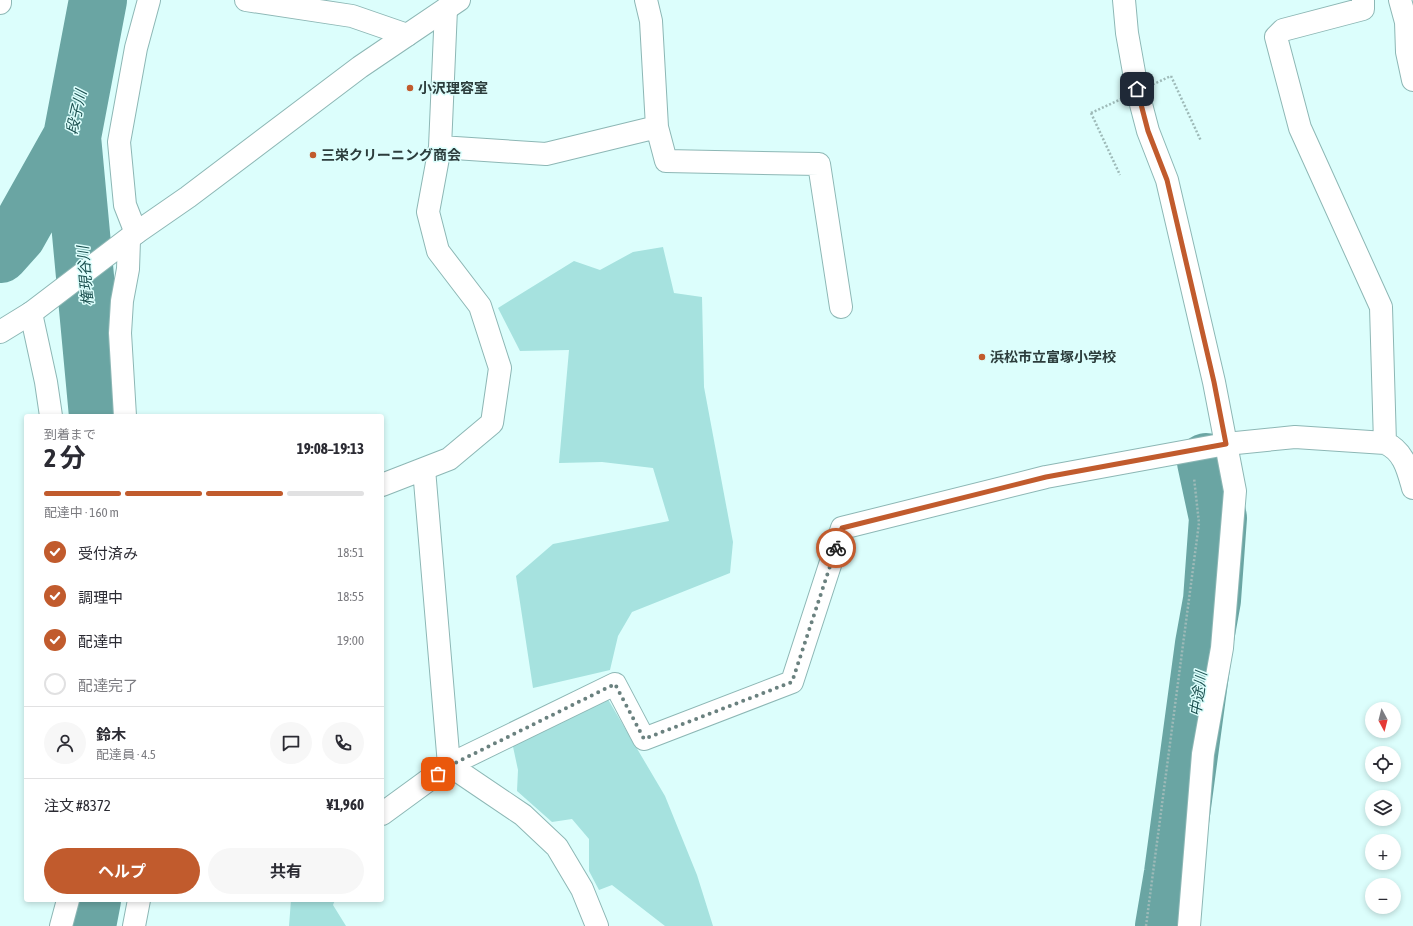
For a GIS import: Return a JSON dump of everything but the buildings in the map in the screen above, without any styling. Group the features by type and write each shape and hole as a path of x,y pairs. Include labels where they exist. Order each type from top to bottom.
{"street":[{"path":"125,414 120,333 122,301 132,236 125,204 119,142 136,48 149,0"},
{"path":"246,0 352,16 407,36"},
{"path":"646,0 651,21 657,127 666,161 819,164 842,306"},
{"path":"1124,0 1127,33 1137,89 1148,131 1167,180 1214,382 1235,491 1222,648 1203,754 1189,926"},
{"path":"1363,0 1363,9 1283,30 1276,37 1300,128 1381,307 1385,443"},
{"path":"1400,0 1406,22 1407,52 1413,80"},
{"path":"0,332 39,307 360,67 452,5"},
{"path":"384,483 449,459 492,423 500,368 480,306 438,251 428,212 440,147 452,5"},
{"path":"440,147 546,154 657,127"},
{"path":"39,307 51,414"},
{"path":"384,813 449,766 615,684 644,739 792,682 842,528 1046,477 1226,444 1295,437 1385,443 1393,447 1406,464 1413,488"},
{"path":"424,469 449,766"},
{"path":"449,766 523,815 557,847 582,889 597,926"},
{"path":"62,926 68,902"},
{"path":"134,926 139,902"}],"path":[{"path":"1120,175 1091,113 1171,76 1201,141"},
{"path":"1146,926 1199,523 1193,471"}],"shaded area":[{"path":"663,247 674,293 702,297 704,387 733,542 730,573 632,612 618,636 610,670 533,688 516,576 553,544 669,521 653,468 602,462 559,463 569,350 520,351 498,308 574,261 600,270 633,252"},
{"path":"606,696 665,796 697,875 713,926 665,926 612,885 599,890 589,871 589,839 572,819 552,822 517,791 518,770 512,742"},
{"path":"291,902 334,902 333,905 346,926 289,926"}],"waterway":[{"name":"段子川","path":"0,254 17,235 72,137 98,0"},
{"name":"権現谷川","path":"72,137 98,414"},
{"name":"中途川","path":"1164,926 1173,873 1204,644 1212,600 1218,518 1206,462"},
{"name":"権現谷川","path":"87,926 92,902"}],"way so far":[{"path":"438,774 449,766 615,684 644,739 792,682 836,548"}],"place":[{"name":"小沢理容室","path":"410,88"},
{"name":"三栄クリーニング商会","path":"313,155"},
{"name":"浜松市立富塚小学校","path":"982,357"}],"route":[{"path":"836,548 842,528 1046,477 1226,444 1214,382 1167,180 1148,131 1137,89"}]}
